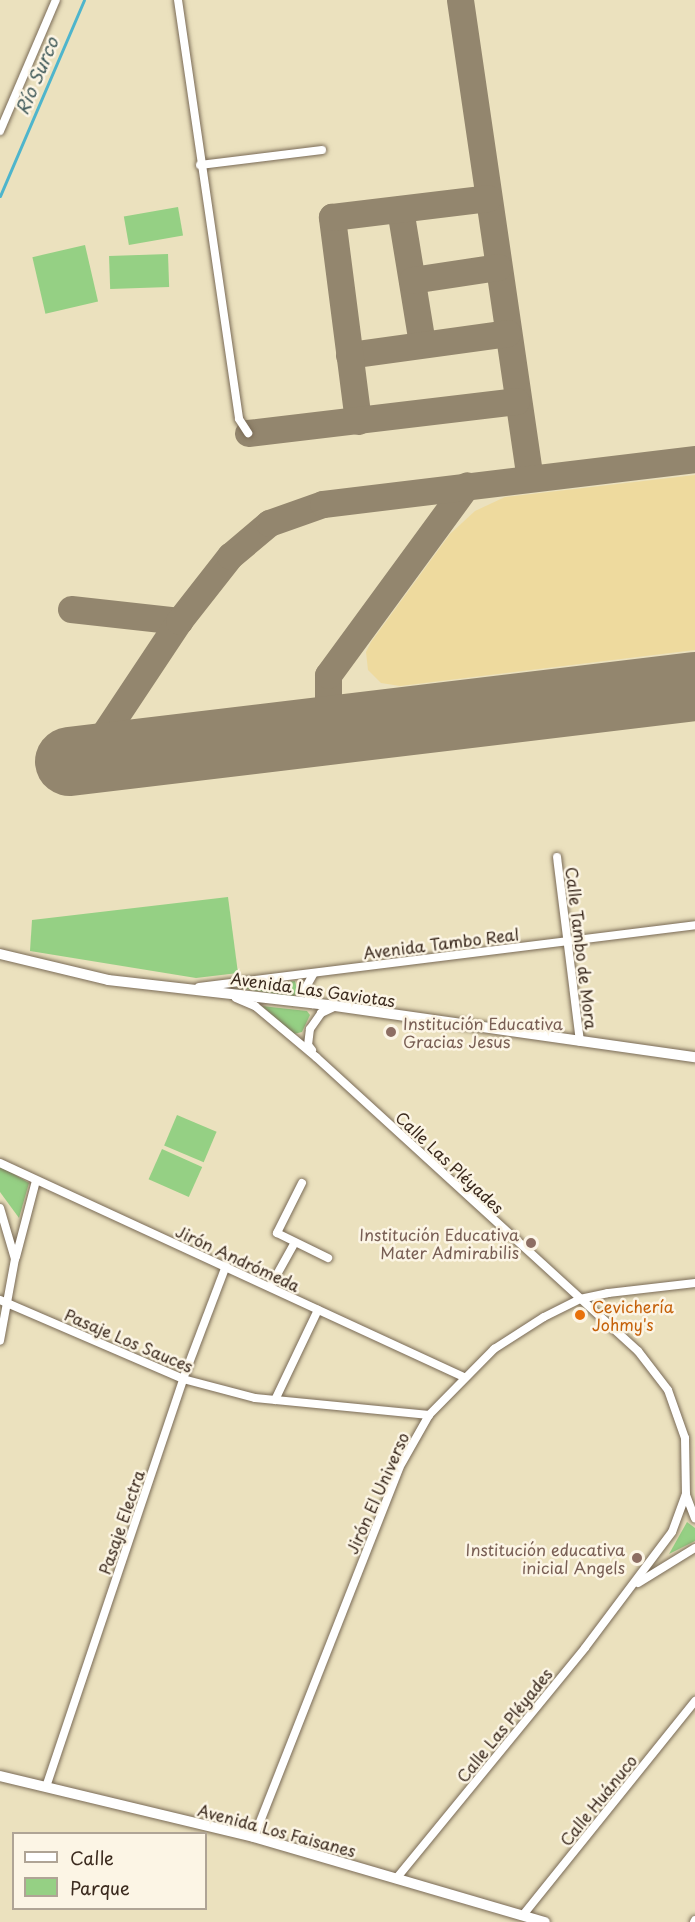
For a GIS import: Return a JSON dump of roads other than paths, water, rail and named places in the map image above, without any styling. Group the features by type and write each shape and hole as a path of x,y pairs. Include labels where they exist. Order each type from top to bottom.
{"street":[{"path":"0,131 56,0"},
{"path":"178,0 200,165 239,419 248,434"},
{"path":"200,165 322,150"},
{"name":"Calle Tambo de Mora","path":"557,857 580,1042"},
{"name":"Avenida Tambo Real","path":"190,988 695,925"},
{"name":"Avenida Las Gaviotas","path":"0,954 108,980 335,1006 695,1058"},
{"path":"313,1004 305,989 314,973"},
{"name":"Calle Las Pléyades","path":"190,988 249,1002 316,1056 655,1368 668,1390 685,1438 686,1494 672,1532 631,1588 397,1878"},
{"path":"316,1056 308,1045 310,1029 321,1012 335,1006"},
{"name":"Jirón Andrómeda","path":"0,1163 464,1377"},
{"path":"0,1341 9,1302 15,1259 36,1181"},
{"path":"302,1183 278,1233 328,1258"},
{"path":"0,1208 15,1259"},
{"path":"270,1287 295,1242"},
{"name":"Pasaje Electra","path":"46,1787 183,1379 226,1266"},
{"name":"Jirón El Universo","path":"254,1837 399,1468 429,1415 464,1377 518,1332 580,1299 632,1288 695,1283"},
{"name":"Pasaje Los Sauces","path":"0,1300 183,1379 275,1400 429,1415"},
{"path":"275,1400 318,1310"},
{"path":"686,1494 695,1518"},
{"name":"Calle Las Pléyades","path":"631,1588 695,1548"},
{"name":"Calle Huánuco","path":"523,1915 695,1701"},
{"name":"Avenida Los Faisanes","path":"0,1776 254,1837 545,1922"}],"waterway":[{"name":"Río Surco","path":"0,196 84,0"}],"place":[{"name":"Institución Educativa Gracias Jesus","path":"391,1032"},
{"name":"Institución Educativa Mater Admirabilis","path":"531,1243"},
{"name":"Cevichería Johmy's","path":"580,1315"},
{"name":"Institución educativa inicial Angels","path":"637,1558"}]}
